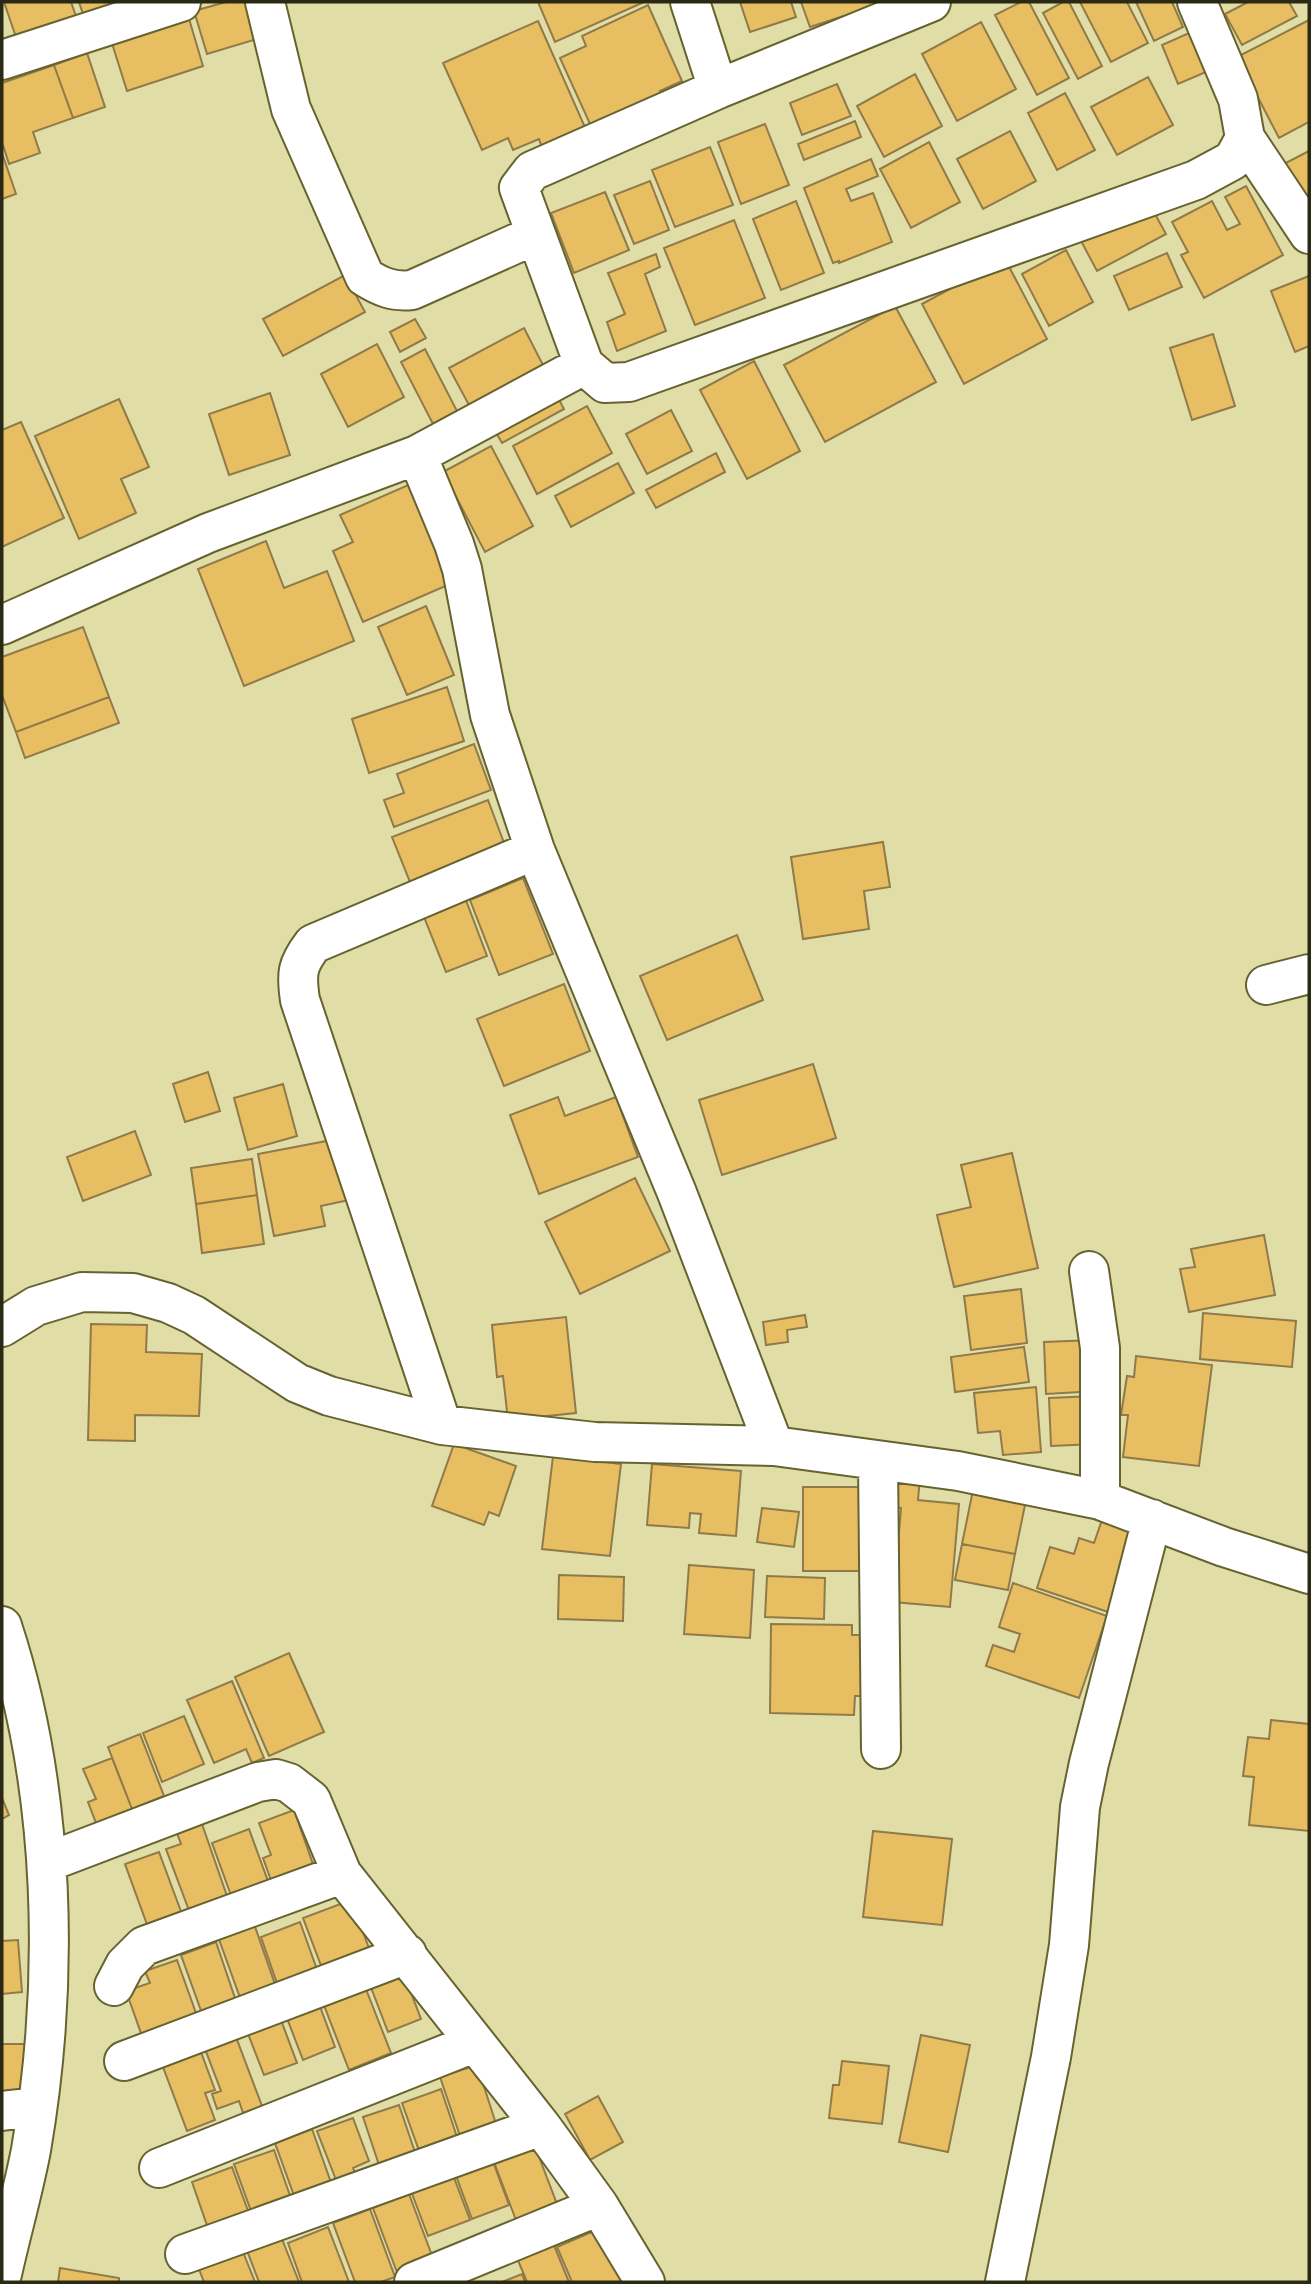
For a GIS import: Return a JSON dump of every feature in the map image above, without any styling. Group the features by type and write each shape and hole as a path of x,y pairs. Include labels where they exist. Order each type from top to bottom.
{"street":[{"path":"2,60 181,2"},
{"path":"265,2 291,109 365,276 382,287 398,292 412,290 535,235"},
{"path":"690,2 718,89"},
{"path":"931,2 718,89 532,171 519,188 584,365 605,383 629,382 664,370 1196,180 1233,160 1245,138"},
{"path":"1197,2 1238,99 1245,138 1309,234"},
{"path":"2,625 208,533 418,455 584,365"},
{"path":"418,455 462,569 490,715 535,850 677,1193 774,1446"},
{"path":"442,1425 300,999 296,977 301,960 313,944 535,850"},
{"path":"1266,985 1309,974"},
{"path":"1089,1270 1100,1348 1100,1500"},
{"path":"2,1327 36,1306 82,1292 133,1293 168,1303 194,1315 297,1384 329,1396 442,1425 595,1442 774,1446 957,1471 1100,1500 1224,1547 1309,1574"},
{"path":"878,1462 881,1749"},
{"path":"1005,2282 1051,2057 1069,1945 1080,1807 1152,1518"},
{"path":"2,1626 33,1748 48,1862 47,2021 19,2109 31,2151 2,2274"},
{"path":"48,1862 258,1782 276,1779 300,1790 311,1800 342,1874 541,2126 599,2206 645,2282"},
{"path":"114,1986 125,1965 144,1946 342,1874"},
{"path":"124,2061 407,1954"},
{"path":"159,2168 474,2043"},
{"path":"185,2254 541,2126"},
{"path":"414,2282 599,2206"}],"building":[{"path":"4,2 71,2 79,25 19,46"},
{"path":"79,2 124,2 86,23"},
{"path":"226,2 246,2 257,39 207,54 194,11"},
{"path":"538,2 644,2 555,42"},
{"path":"740,2 791,2 796,17 750,32"},
{"path":"801,2 887,2 810,27"},
{"path":"1021,2 1029,2 1069,78 1037,95 995,15"},
{"path":"1063,2 1069,2 1102,66 1078,79 1043,13"},
{"path":"1080,2 1127,2 1148,43 1111,62"},
{"path":"1136,2 1172,2 1183,27 1154,41"},
{"path":"1248,2 1289,2 1297,16 1242,45 1225,14"},
{"path":"648,5 682,81 660,91 666,102 595,135 560,58 586,46 582,36"},
{"path":"187,12 203,66 127,91 110,37"},
{"path":"1309,20 1309,122 1279,138 1237,57"},
{"path":"538,21 588,134 542,148 539,139 513,150 508,138 482,150 443,63"},
{"path":"981,22 1016,89 957,121 922,54"},
{"path":"1189,33 1206,72 1178,84 1162,45"},
{"path":"87,53 105,107 73,118 54,65"},
{"path":"54,65 73,118 33,132 40,153 9,164 2,142 2,83"},
{"path":"915,74 942,126 884,157 857,106"},
{"path":"1148,77 1173,125 1117,155 1091,107"},
{"path":"837,84 851,116 802,135 790,103"},
{"path":"1065,93 1095,150 1057,170 1028,113"},
{"path":"855,121 861,137 804,160 798,144"},
{"path":"765,124 789,185 741,204 718,142"},
{"path":"1010,131 1036,181 983,209 957,159"},
{"path":"929,142 960,202 911,228 880,169"},
{"path":"710,147 733,205 675,227 652,170"},
{"path":"1309,151 1309,215 1280,166"},
{"path":"2,153 16,194 2,199"},
{"path":"871,159 878,176 846,189 851,201 873,193 892,242 833,263 804,188"},
{"path":"650,181 669,230 634,244 614,195"},
{"path":"1246,186 1283,255 1204,298 1181,255 1188,252 1172,222 1212,201 1227,230 1240,224 1225,197"},
{"path":"605,192 629,250 574,273 551,213"},
{"path":"796,201 824,273 781,290 753,219"},
{"path":"1149,203 1166,234 1097,271 1080,239"},
{"path":"734,220 765,298 695,325 664,248"},
{"path":"1066,250 1093,302 1049,326 1022,274"},
{"path":"1167,253 1182,287 1129,310 1114,276"},
{"path":"656,254 660,267 645,274 666,331 617,351 607,322 625,314 608,273"},
{"path":"1005,259 1047,339 964,384 922,304"},
{"path":"345,275 365,312 283,356 263,319"},
{"path":"1309,276 1309,346 1295,352 1271,291"},
{"path":"895,306 936,382 825,442 784,365"},
{"path":"415,319 426,338 400,352 390,332"},
{"path":"524,328 544,367 470,407 449,368"},
{"path":"1213,334 1235,406 1192,420 1170,348"},
{"path":"377,344 404,397 348,427 321,374"},
{"path":"425,349 457,411 433,424 401,362"},
{"path":"754,361 800,451 747,479 700,390"},
{"path":"554,390 564,409 502,443 491,424"},
{"path":"270,393 290,455 229,475 209,414"},
{"path":"119,399 149,467 121,479 136,513 79,539 35,436"},
{"path":"587,406 612,453 537,494 513,446"},
{"path":"671,410 692,451 647,474 626,434"},
{"path":"21,422 64,518 2,547 2,430"},
{"path":"491,446 533,526 485,552 443,472"},
{"path":"716,453 725,472 656,508 646,490"},
{"path":"618,463 634,493 571,527 555,496"},
{"path":"415,482 457,581 363,622 333,551 353,542 340,515"},
{"path":"266,541 284,588 327,571 354,641 244,686 198,569"},
{"path":"426,606 454,675 407,695 378,627"},
{"path":"83,627 109,697 16,732 2,695 2,657"},
{"path":"447,687 464,741 369,773 352,719"},
{"path":"109,697 119,723 25,758 16,732"},
{"path":"474,744 491,790 394,827 384,800 404,793 397,774"},
{"path":"488,800 507,851 412,887 392,837"},
{"path":"883,842 890,887 864,891 869,929 803,939 791,857"},
{"path":"523,878 553,954 499,975 470,900"},
{"path":"464,895 487,956 446,972 422,912"},
{"path":"737,935 763,1000 667,1040 640,976"},
{"path":"564,984 590,1051 504,1086 477,1019"},
{"path":"813,1064 836,1138 722,1175 699,1100"},
{"path":"208,1072 220,1111 185,1122 173,1084"},
{"path":"283,1084 297,1136 248,1150 234,1098"},
{"path":"558,1097 565,1116 616,1097 638,1157 539,1194 510,1115"},
{"path":"135,1131 151,1175 83,1201 67,1157"},
{"path":"337,1139 349,1200 321,1206 325,1226 274,1236 258,1154"},
{"path":"1012,1153 1038,1268 954,1287 937,1215 971,1207 961,1165"},
{"path":"252,1159 257,1195 196,1204 191,1168"},
{"path":"635,1178 670,1251 580,1294 545,1222"},
{"path":"257,1195 264,1244 202,1253 196,1204"},
{"path":"1264,1235 1275,1295 1189,1312 1180,1269 1195,1267 1191,1249"},
{"path":"1021,1289 1027,1343 971,1350 964,1296"},
{"path":"1203,1313 1296,1321 1292,1367 1200,1359"},
{"path":"805,1315 807,1327 787,1330 788,1342 766,1345 763,1322"},
{"path":"566,1317 576,1413 508,1420 503,1376 497,1377 492,1325"},
{"path":"91,1324 147,1325 146,1352 202,1354 199,1416 135,1415 135,1441 88,1440"},
{"path":"1094,1340 1097,1391 1046,1394 1044,1342"},
{"path":"1024,1347 1029,1382 955,1392 951,1357"},
{"path":"1136,1356 1212,1365 1199,1466 1123,1457 1128,1415 1121,1415 1127,1376 1134,1377"},
{"path":"1036,1387 1041,1452 1003,1455 1000,1431 978,1433 974,1393"},
{"path":"1094,1396 1096,1444 1051,1446 1049,1398"},
{"path":"454,1444 516,1466 499,1516 489,1512 484,1525 432,1506"},
{"path":"553,1456 621,1464 610,1556 542,1549"},
{"path":"652,1464 741,1471 736,1536 699,1533 701,1514 690,1513 689,1528 647,1525"},
{"path":"892,1474 920,1477 918,1500 959,1504 950,1607 893,1602 901,1508 890,1506"},
{"path":"803,1487 869,1487 869,1571 803,1571"},
{"path":"973,1490 1026,1500 1015,1554 962,1544"},
{"path":"762,1508 799,1512 794,1547 757,1542"},
{"path":"1103,1517 1136,1528 1108,1612 1037,1588 1050,1547 1074,1554 1079,1538 1094,1543"},
{"path":"962,1544 1015,1554 1008,1590 955,1580"},
{"path":"689,1565 754,1570 750,1638 684,1634"},
{"path":"559,1575 624,1577 623,1621 558,1619"},
{"path":"767,1576 825,1578 824,1619 765,1617"},
{"path":"1013,1583 1107,1616 1079,1698 986,1666 993,1645 1014,1652 1020,1634 999,1627"},
{"path":"771,1624 852,1625 852,1635 871,1635 869,1696 855,1696 854,1715 770,1713"},
{"path":"289,1653 324,1732 269,1756 235,1677"},
{"path":"232,1681 264,1758 252,1763 246,1749 214,1763 187,1700"},
{"path":"184,1716 204,1764 162,1782 143,1733"},
{"path":"1271,1720 1309,1724 1309,1831 1249,1825 1254,1777 1243,1776 1248,1737 1269,1739"},
{"path":"140,1734 164,1796 132,1809 108,1747"},
{"path":"112,1758 132,1809 96,1823 88,1802 96,1799 83,1769"},
{"path":"2,1798 9,1815 2,1819"},
{"path":"294,1810 314,1867 272,1883 263,1858 271,1855 259,1823"},
{"path":"202,1824 228,1899 190,1913 166,1849 181,1844 177,1833"},
{"path":"249,1829 269,1884 232,1898 212,1843"},
{"path":"873,1831 952,1839 942,1925 863,1917"},
{"path":"159,1852 183,1917 149,1930 125,1864"},
{"path":"351,1900 373,1959 325,1976 303,1918"},
{"path":"252,1918 278,1993 243,2006 216,1931"},
{"path":"300,1922 320,1978 280,1992 261,1937"},
{"path":"18,1940 22,1992 2,1994 2,1941"},
{"path":"216,1942 238,2007 204,2019 181,1955"},
{"path":"177,1960 197,2016 142,2036 126,1991 150,1983 145,1971"},
{"path":"400,1964 421,2019 388,2032 367,1977"},
{"path":"362,1979 391,2053 349,2070 320,1995"},
{"path":"318,2001 335,2047 303,2060 285,2013"},
{"path":"278,2012 297,2063 264,2075 245,2026"},
{"path":"233,2029 262,2106 243,2113 239,2101 217,2109 212,2094 221,2091 202,2041"},
{"path":"921,2035 970,2045 948,2152 899,2142"},
{"path":"2,2044 31,2044 31,2096 2,2097"},
{"path":"198,2044 215,2090 205,2093 215,2120 187,2131 160,2059"},
{"path":"842,2061 889,2066 882,2124 829,2118 833,2085 839,2085"},
{"path":"477,2065 499,2133 463,2145 440,2077"},
{"path":"441,2089 460,2146 422,2159 402,2103"},
{"path":"598,2096 623,2142 590,2160 565,2114"},
{"path":"399,2105 418,2161 382,2174 363,2117"},
{"path":"353,2118 369,2161 353,2168 357,2177 338,2185 317,2131"},
{"path":"312,2129 334,2191 297,2204 275,2143"},
{"path":"533,2141 560,2212 519,2228 492,2157"},
{"path":"274,2150 294,2207 255,2222 234,2164"},
{"path":"492,2159 509,2205 472,2219 455,2173"},
{"path":"232,2167 251,2219 210,2234 192,2182"},
{"path":"453,2175 470,2220 428,2236 411,2191"},
{"path":"409,2194 434,2261 398,2275 373,2208"},
{"path":"370,2209 395,2277 381,2282 355,2282 333,2223"},
{"path":"328,2227 349,2282 302,2282 288,2243"},
{"path":"603,2227 625,2282 572,2282 557,2247"},
{"path":"280,2234 299,2282 259,2282 246,2248"},
{"path":"553,2243 569,2282 527,2282 517,2258"},
{"path":"241,2247 255,2282 204,2282 197,2264"},
{"path":"60,2268 119,2278 119,2282 58,2282"},
{"path":"522,2274 525,2282 502,2282"}]}
